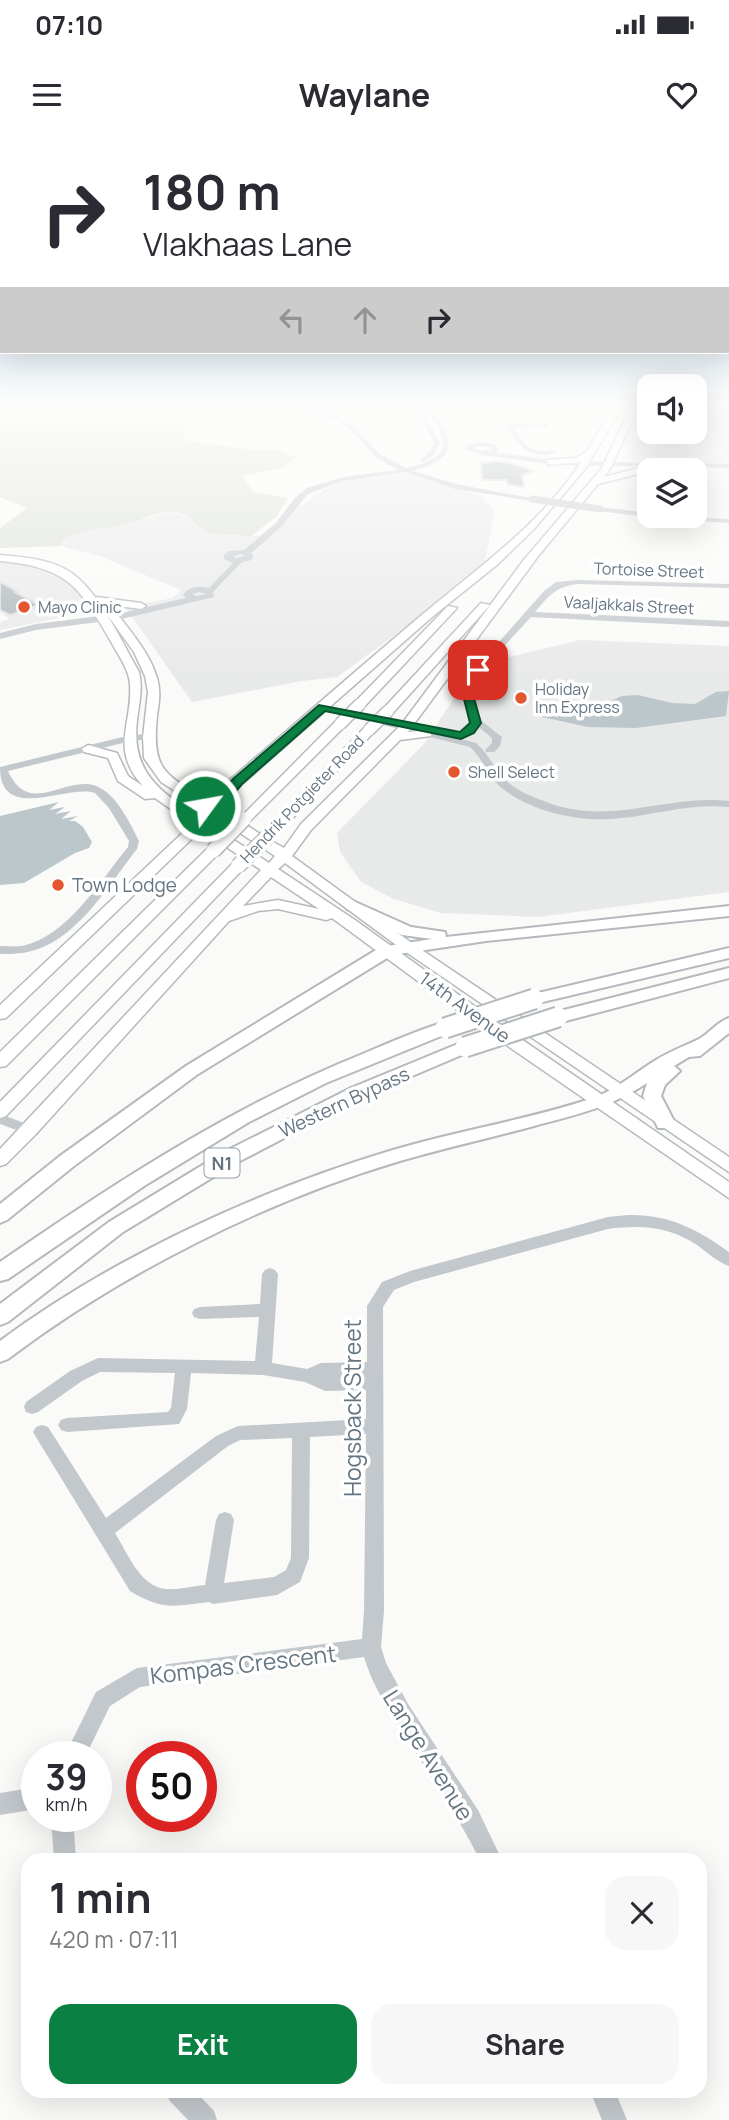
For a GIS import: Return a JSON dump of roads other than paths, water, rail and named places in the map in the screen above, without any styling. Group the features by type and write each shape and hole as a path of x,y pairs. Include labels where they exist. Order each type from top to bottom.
{"highway":[{"path":"352,906 408,932 486,936"},
{"path":"0,1215 66,1161 191,1070 387,951 486,936 729,911"},
{"name":"Western Bypass","path":"0,1273 101,1202 278,1098 335,1072 445,1028 534,999 729,953"},
{"name":"Western Bypass","path":"0,1316 116,1227 231,1157 358,1092 465,1046 558,1017 729,973"},
{"path":"665,1123 653,1100 653,1088 729,1024"},
{"path":"0,1353 44,1320 87,1293 255,1208 344,1172 398,1155 600,1102 621,1093 674,1056 702,1044"}],"main road":[{"name":"Hendrik Potgieter Road","path":"0,1062 360,704 531,527 556,497"},
{"name":"Hendrik Potgieter Road","path":"0,1112 369,730 388,717 584,497"},
{"path":"0,1014 201,823 237,781 502,554"},
{"path":"0,1160 220,921 284,856 306,827 403,730 534,555"},
{"path":"0,556 36,559 70,569 90,583 101,599 105,615 133,672 136,684 130,759 133,767 168,802 182,826 177,845"},
{"path":"0,556 37,564 69,576 139,652 151,676 154,692 149,737"},
{"path":"101,599 122,605 141,606"},
{"path":"418,711 430,732"},
{"path":"403,730 430,732"},
{"name":"14th Avenue","path":"149,737 150,758 155,768 180,790 284,856 408,947 729,1166"},
{"path":"88,750 113,757 126,781 149,795 168,802"},
{"path":"180,790 217,791 237,781"},
{"name":"14th Avenue","path":"168,802 350,923 729,1191"},
{"path":"306,827 303,856 325,886"},
{"path":"220,921 247,908 275,903 293,905 350,923"}],"street":[{"path":"105,615 141,606 209,596 234,557 246,553 274,528 301,497"},
{"path":"531,497 637,512"},
{"path":"707,517 729,520"},
{"path":"707,519 729,520"},
{"path":"200,589 234,557 274,528"},
{"name":"Tortoise Street","path":"528,614 556,585 569,582 729,586"},
{"path":"191,597 189,592 200,589 210,591"},
{"path":"0,634 191,597"},
{"path":"461,735 475,727 465,683 474,672 494,665 493,654 528,614"},
{"name":"Vaaljakkals Street","path":"528,614 729,624"},
{"path":"323,707 388,717 403,730"},
{"path":"475,720 495,734 497,744 486,750"},
{"path":"430,732 486,750"},
{"path":"430,732 461,735 486,750 497,778 512,790 555,808 581,813 622,815 691,802 729,801"},
{"path":"0,950 26,950 46,943 106,886 133,847 134,841 106,797 97,790 83,787 36,796 23,795 13,789 1,770 131,738 149,737"},
{"path":"0,1119 30,1130"},
{"name":"Hogsback Street","path":"371,1647 374,1611 375,1306 388,1286 608,1223 632,1219 676,1225 729,1260"},
{"path":"263,1368 270,1274"},
{"path":"200,1313 268,1310"},
{"path":"33,1407 76,1376 98,1365 263,1368 308,1376 325,1384 374,1376"},
{"path":"67,1425 173,1419 179,1409 184,1365"},
{"path":"103,1531 231,1435 247,1430 374,1426"},
{"path":"42,1432 137,1585 168,1598 277,1586 293,1576 300,1558 301,1429"},
{"path":"213,1595 225,1520"},
{"name":"Kompas Crescent","path":"82,1741 103,1699 137,1678 371,1647"},
{"name":"Lange Avenue","path":"371,1647 388,1690 470,1818 488,1853"},
{"path":"0,1804 21,1801"},
{"path":"63,1832 65,1853"},
{"path":"184,2098 205,2120"},
{"path":"605,2098 615,2120"}],"place":[{"name":"Mayo Clinic","path":"24,607"},
{"name":"Holiday Inn Express","path":"521,698"},
{"name":"Shell Select","path":"454,772"},
{"name":"Town Lodge","path":"58,885"}]}
